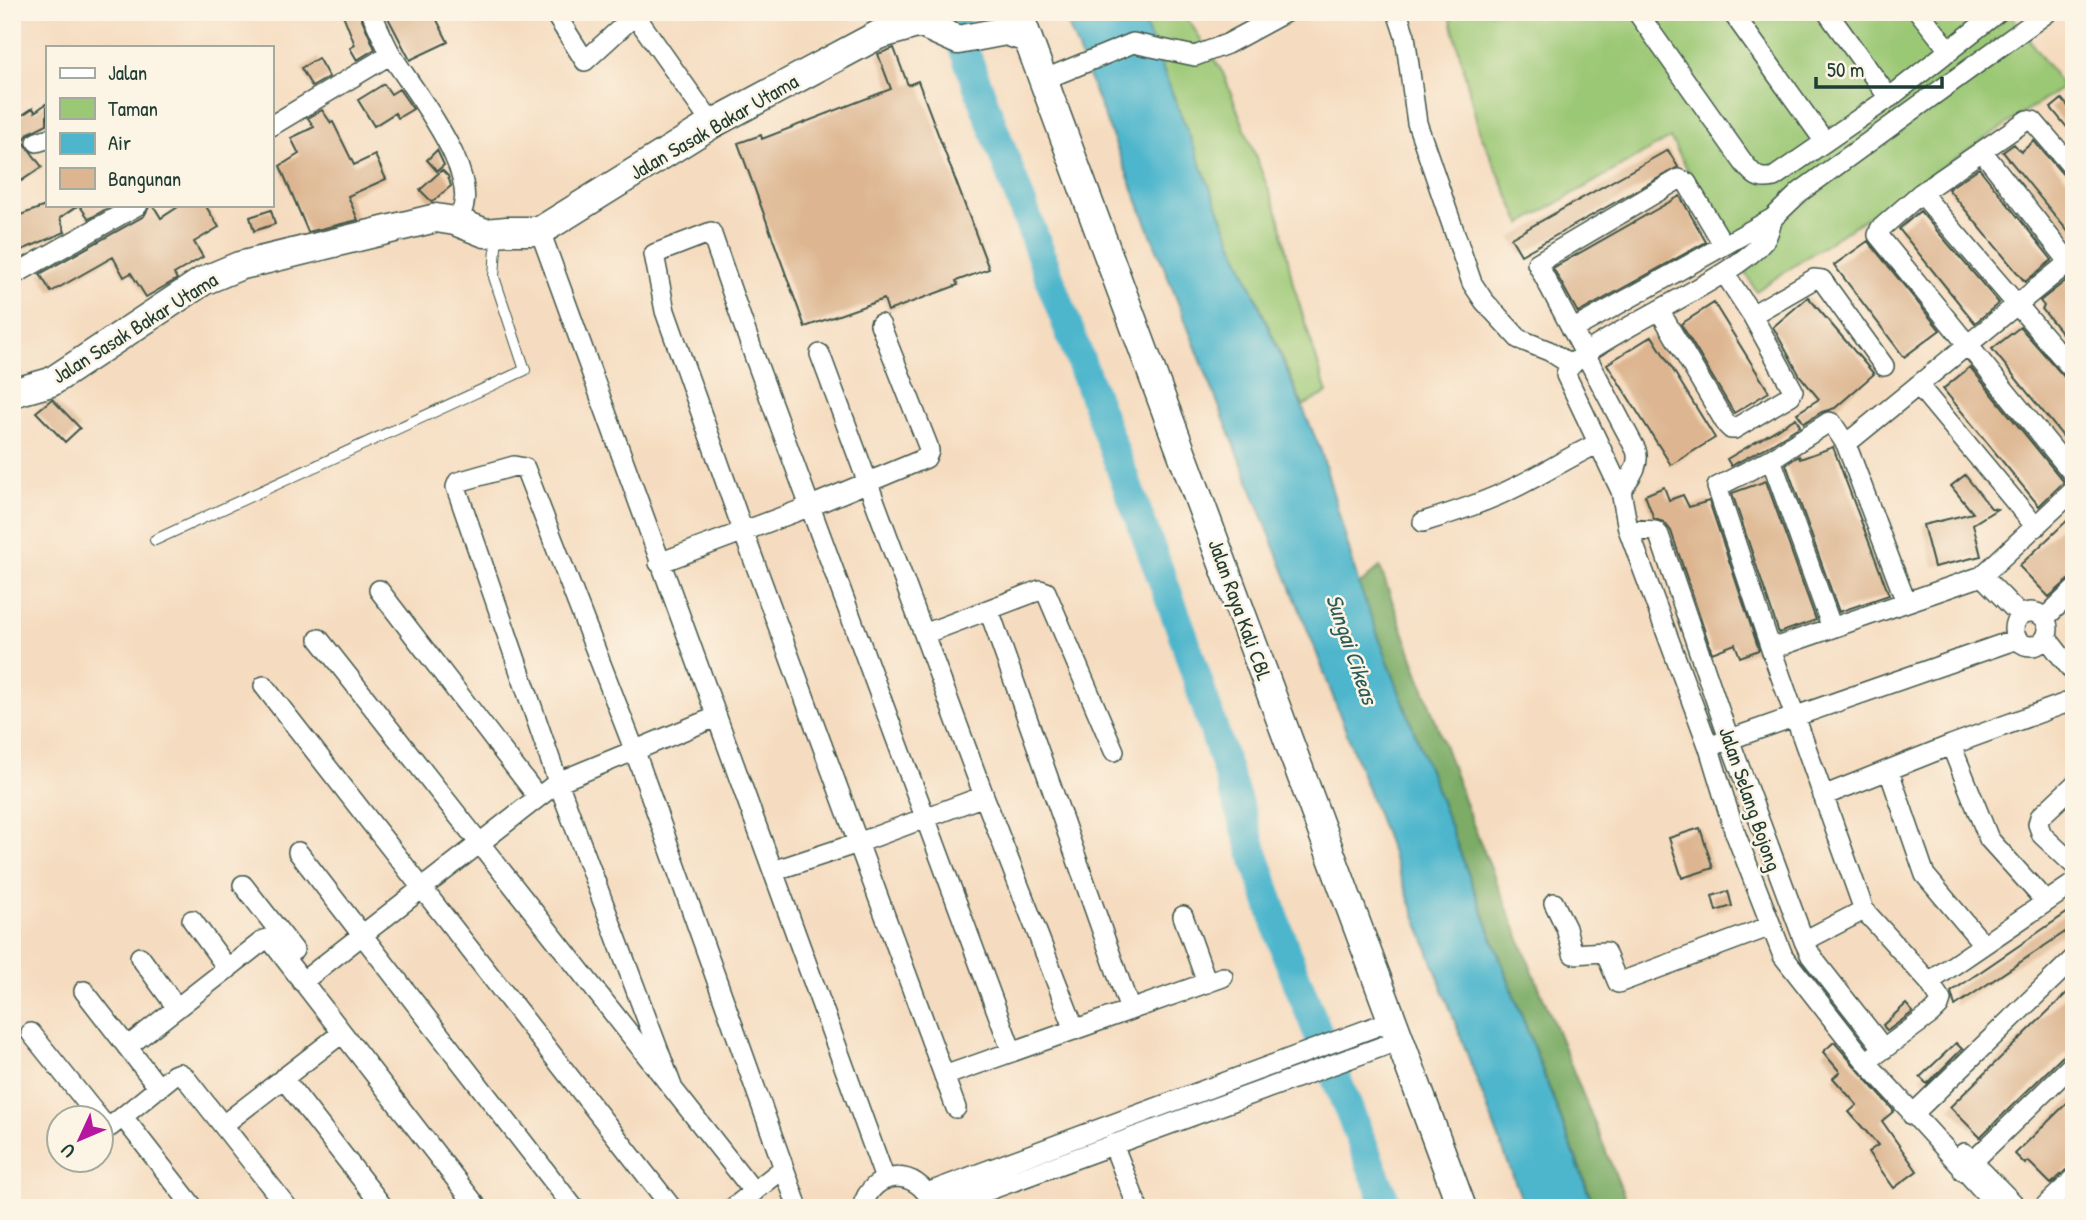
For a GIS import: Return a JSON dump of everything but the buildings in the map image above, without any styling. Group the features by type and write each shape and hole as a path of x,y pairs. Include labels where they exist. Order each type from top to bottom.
{"main road":[{"name":"Jalan Sasak Bakar Utama","path":"12,393 51,382 172,299 203,281 239,266 436,218 471,226 540,231 712,124 878,34 920,23 958,40 1023,25"},
{"name":"Jalan Raya Kali CBL","path":"1023,25 1049,76 1462,1208"}],"street":[{"path":"371,12 391,54 446,139 461,170 465,199 463,211 471,226"},
{"path":"554,12 585,61 637,14 712,124"},
{"path":"1049,76 1133,43 1195,56 1227,44 1286,12"},
{"path":"1397,12 1405,36 1417,123 1472,283 1484,302 1519,339 1549,351 1576,347 1659,310 1725,274 1766,237 1773,218"},
{"path":"1732,12 1825,142"},
{"path":"1827,12 1889,98"},
{"path":"1919,12 1950,51"},
{"path":"1644,15 1754,176 1765,179 1774,177 1889,98 1998,12"},
{"path":"1576,347 1729,241 1773,218 1800,192 2048,12"},
{"path":"273,125 391,54"},
{"path":"2074,169 2030,120 1921,193 1880,229 1878,234 2074,475"},
{"path":"1846,444 2015,304 2072,262 1982,152"},
{"path":"1621,491 1639,458 1576,347 1537,263 1679,179 1687,183 1729,241 1745,245 1744,258"},
{"path":"1921,193 2074,371"},
{"path":"12,276 126,208"},
{"path":"540,231 885,1179"},
{"path":"956,1108 743,531 665,311 654,254 711,232 755,358 1012,1052"},
{"path":"1659,310 1731,429 1793,393 1752,315 1725,274"},
{"path":"1752,315 1819,278 1884,366"},
{"path":"659,562 923,461 929,451 880,324"},
{"name":"Jalan Selang Bojong","path":"1576,347 1566,375 1621,491 1628,529 1709,747 1734,830 1783,956 1866,1062 1968,1166 2018,1208"},
{"path":"820,354 984,796 1075,1030"},
{"path":"1918,384 2036,527"},
{"path":"1866,1062 1939,1006 1940,995 1864,910 1771,649 1715,479 1771,458 1829,422 1835,426 1846,444 1906,602"},
{"path":"1423,522 1465,509 1518,486 1560,461 1597,444"},
{"path":"1771,458 1832,628"},
{"path":"673,1089 558,782 456,487 458,482 514,466 525,468 634,749 796,1202"},
{"path":"1771,649 1982,576 2074,490"},
{"path":"1628,529 1655,531 1659,535 1728,739 1804,941 1811,956 1884,1049"},
{"path":"1982,576 2020,615"},
{"path":"923,634 1041,589 1048,594 1114,751"},
{"path":"379,590 537,796"},
{"path":"2074,590 2045,628 2035,646 2028,646 2017,639 2013,626 2020,615 2033,611 2045,628 2074,673"},
{"path":"989,610 1130,1010"},
{"path":"319,639 754,1192"},
{"path":"1709,747 2017,639"},
{"path":"264,686 672,1208"},
{"path":"1824,796 2074,700"},
{"path":"307,977 558,782 716,718"},
{"path":"1951,745 1989,839 2046,902"},
{"path":"1889,771 1925,875 1983,944"},
{"path":"2074,785 2040,817 2038,824 2042,835 2074,865"},
{"path":"773,871 984,796"},
{"path":"298,852 574,1208"},
{"path":"1929,982 2074,883"},
{"path":"243,885 342,1033 478,1208"},
{"path":"1554,903 1566,928 1573,954 1605,952 1618,983 1771,926"},
{"path":"1804,941 1864,910"},
{"path":"944,1076 1215,980 1183,916"},
{"path":"192,920 228,969"},
{"path":"127,1047 264,940 272,942 307,977"},
{"path":"140,957 177,1008"},
{"path":"1915,1111 2074,958"},
{"path":"84,991 159,1088"},
{"path":"933,1203 1254,1070 1335,1040 1397,1030"},
{"path":"933,1203 1113,1144 1308,1073 1342,1060 1397,1030"},
{"path":"31,1033 87,1104"},
{"path":"223,1125 342,1033"},
{"path":"1968,1166 2074,1063"},
{"path":"1254,1070 1261,1090"},
{"path":"116,1122 179,1073 288,1208"},
{"path":"283,1078 384,1208"},
{"path":"123,1117 194,1208"},
{"path":"1113,1144 1138,1208"},
{"name":"Jalan Selang Bojong","path":"1968,1166 1999,1208"},
{"path":"733,1208 784,1168"},
{"path":"862,1208 870,1189 885,1179 904,1178 913,1181 933,1203"},
{"path":"2043,1208 2074,1180"}],"lane":[{"path":"155,540 525,370 494,277 471,226"}],"green space":[{"path":"1140,12 1183,12 1223,73 1280,219 1293,284 1327,393 1303,406 1225,225"},
{"path":"1449,12 2009,12 2063,87 1756,291 1670,138 1521,224 1479,130"},
{"path":"1380,567 1472,822 1629,1208 1595,1208 1359,585"}],"water":[{"name":"Sungai Cikeas","path":"1063,12 1140,12 1225,225 1321,451 1359,585 1594,1208 1525,1208 1314,646"}],"waterway":[{"path":"950,12 1182,632 1286,953 1388,1208"}]}
